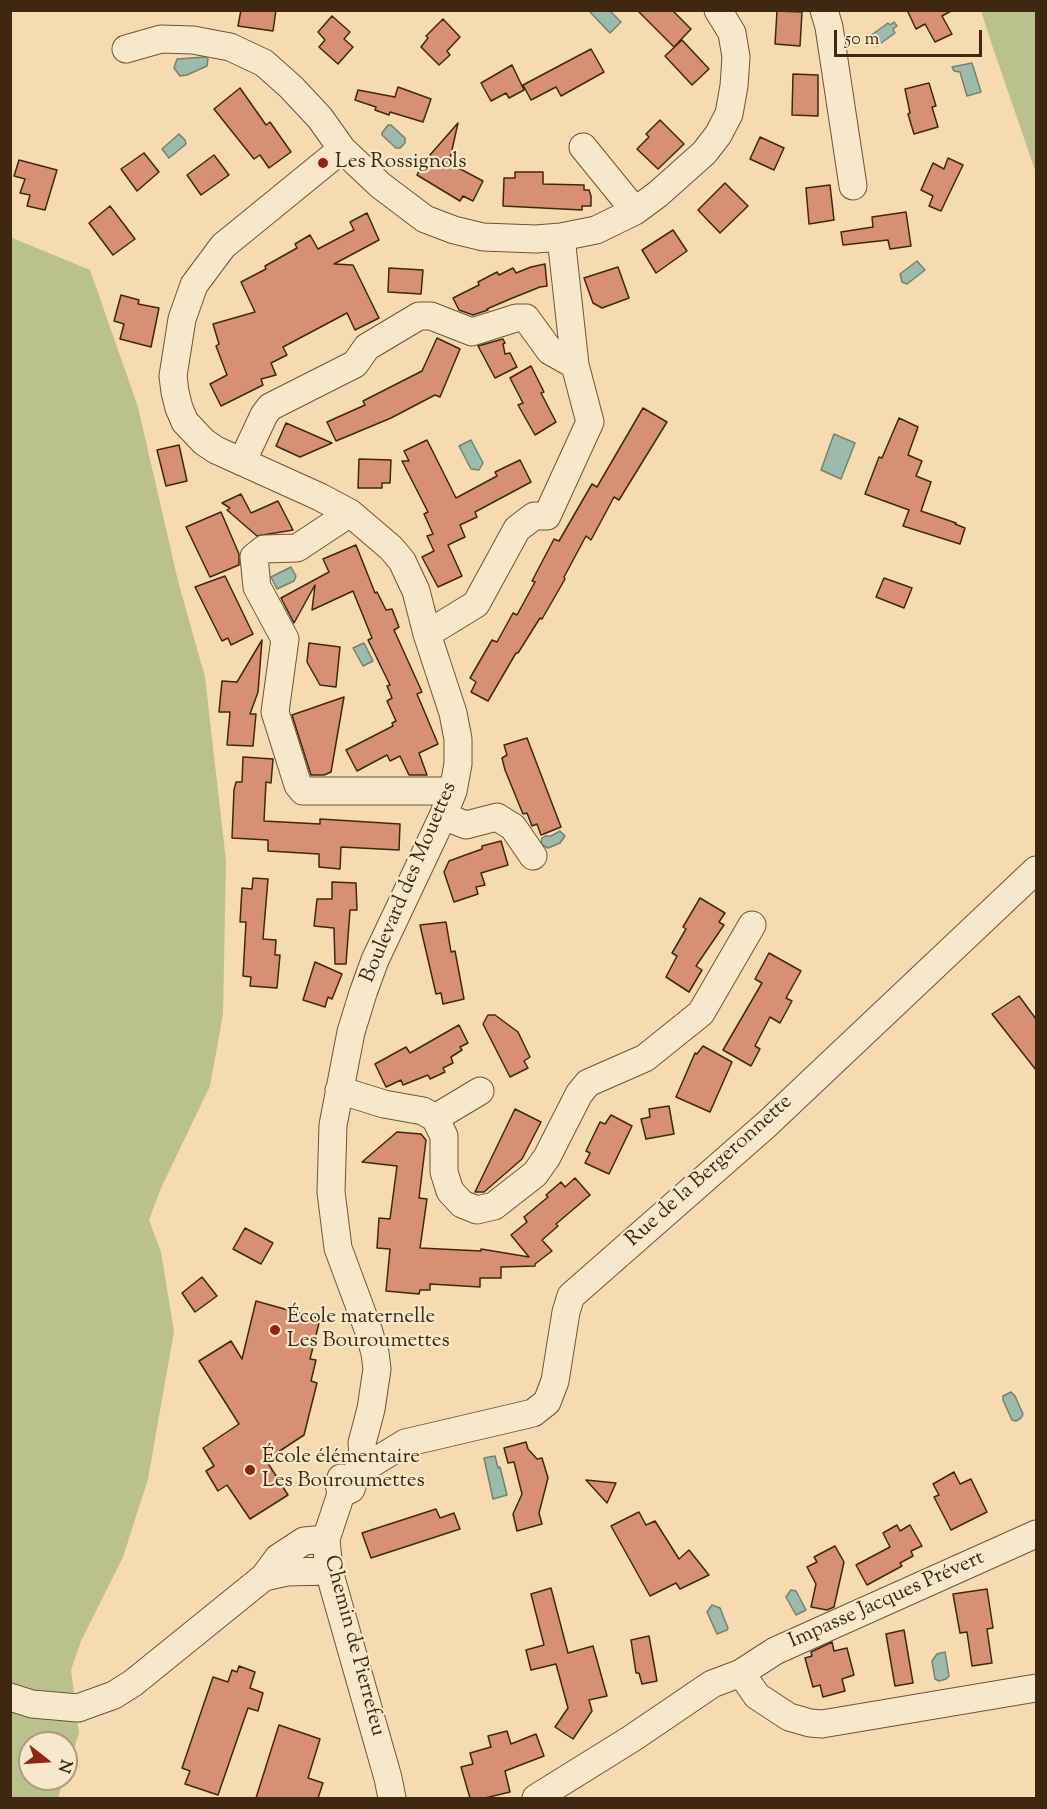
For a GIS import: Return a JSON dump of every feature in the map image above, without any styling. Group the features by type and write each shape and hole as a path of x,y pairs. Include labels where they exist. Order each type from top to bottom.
{"street":[{"path":"126,50 161,39 193,40 230,47 264,63 291,87 320,118 342,148 380,185 426,219 454,230 483,237 536,239 596,230 635,211 704,153 718,135 729,114 734,87 736,57 732,33 718,10"},
{"path":"824,10 829,27 854,186"},
{"path":"583,147 635,211"},
{"name":"Boulevard des Mouettes","path":"342,148 223,246 194,285 182,319 173,376 179,408 189,427 204,442 350,513 380,537 402,561 416,591 427,634 453,713 458,739 458,764 453,791 375,960 351,1032 339,1089 331,1147 332,1214 338,1248 375,1353 377,1369 364,1435"},
{"path":"427,634 476,604 517,529 534,516 547,516 590,422 575,364 561,237"},
{"path":"242,462 270,407 355,364 367,347 419,316 431,316 472,332 516,318 526,318 550,351 575,364"},
{"path":"350,513 297,548 264,549 254,557 257,587 285,639 275,712 298,785 303,791 453,791"},
{"path":"443,816 466,825 497,818 513,828 533,856"},
{"name":"Rue de la Bergeronnette","path":"358,1472 405,1443 533,1413 547,1402 555,1381 566,1312 571,1296 767,1124 1036,870"},
{"path":"339,1089 384,1104 423,1111 435,1118 444,1136 444,1172 450,1191 462,1204 477,1210 494,1206 535,1174 547,1157 579,1095 588,1083 645,1058 700,1013 752,925"},
{"path":"435,1118 480,1091"},
{"path":"364,1435 405,1443"},
{"name":"Chemin de Pierrefeu","path":"341,1494 351,1489 358,1472 363,1455 364,1435"},
{"name":"Chemin de Pierrefeu","path":"364,1435 352,1451 339,1484 341,1494 326,1539 329,1571 392,1798"},
{"name":"Impasse Jacques Prévert","path":"536,1798 631,1739 712,1684 741,1674 775,1651 1036,1534"},
{"path":"10,1697 33,1704 78,1708 114,1695 134,1683 264,1577 279,1558 304,1541 326,1539"},
{"path":"264,1577 287,1572 329,1571"},
{"path":"741,1674 757,1696 789,1717 822,1724 1036,1689"}],"green space":[{"path":"981,11 1036,11 1036,173 991,42"},
{"path":"10,237 90,270 138,407 178,581 205,677 226,861 223,1014 210,1086 161,1188 149,1220 161,1252 174,1331 148,1479 123,1557 81,1641 71,1670 79,1733 78,1736 78,1731 18,1731 18,1791 60,1791 58,1798 10,1798"}],"shaded area":[{"path":"592,10 610,11 621,22 610,33 590,12"},
{"path":"894,22 897,26 893,29 895,33 877,46 870,36 888,23 890,25"},
{"path":"205,57 208,59 207,66 187,75 180,76 174,68 177,59"},
{"path":"972,63 981,92 967,96 960,72 954,71 952,67"},
{"path":"388,125 391,125 405,138 405,143 400,148 396,148 382,135"},
{"path":"179,134 186,144 169,158 162,149"},
{"path":"917,261 925,270 907,284 902,282 900,274"},
{"path":"834,434 855,443 841,479 821,470"},
{"path":"471,440 483,463 479,470 471,469 459,446"},
{"path":"291,567 296,576 294,581 277,589 271,577"},
{"path":"364,643 373,661 363,666 353,648"},
{"path":"560,831 565,836 560,843 548,848 541,844 542,838"},
{"path":"1011,1392 1023,1414 1016,1421 1012,1420 1003,1400 1003,1396"},
{"path":"495,1456 507,1495 493,1499 484,1458"},
{"path":"791,1590 796,1591 806,1610 796,1615 786,1597"},
{"path":"712,1605 720,1608 728,1628 717,1634 707,1612"},
{"path":"945,1652 949,1676 939,1681 935,1679 932,1661 937,1654"}],"building":[{"path":"241,10 276,10 273,31 238,26"},
{"path":"637,10 673,11 691,29 674,47"},
{"path":"907,10 953,10 942,16 952,34 935,42 925,24 916,29"},
{"path":"777,11 802,12 800,46 775,44"},
{"path":"332,16 350,32 344,39 353,47 338,64 319,47 325,40 318,32"},
{"path":"443,19 460,37 447,51 450,55 439,65 421,47 428,38 426,36"},
{"path":"682,40 709,69 692,85 665,56"},
{"path":"591,49 604,72 561,96 556,87 531,100 523,85"},
{"path":"512,65 524,90 509,98 506,93 491,101 481,83"},
{"path":"793,74 818,75 818,116 792,115"},
{"path":"929,83 936,106 932,107 938,127 914,134 908,114 910,113 905,89"},
{"path":"398,87 431,99 423,122 390,112 389,115 375,110 376,107 355,100 358,90 395,97"},
{"path":"240,88 266,125 270,122 291,152 269,168 260,155 254,159 214,109"},
{"path":"660,120 684,144 658,169 637,149 649,137 646,134"},
{"path":"458,123 449,163 483,181 473,201 463,196 460,201 417,175 423,163"},
{"path":"760,137 784,148 774,170 750,159"},
{"path":"144,153 159,172 137,191 121,169"},
{"path":"214,155 229,175 201,195 187,175"},
{"path":"948,158 963,165 941,211 929,206 933,196 921,190 933,163 944,169"},
{"path":"19,160 57,170 45,210 27,206 30,195 20,193 25,179 14,176"},
{"path":"515,172 543,172 543,184 584,185 584,190 589,190 591,196 591,206 582,206 582,210 503,206 504,178 515,178"},
{"path":"725,183 748,206 720,233 698,210"},
{"path":"830,185 834,220 809,224 806,188"},
{"path":"110,206 135,239 113,255 89,223"},
{"path":"906,212 911,246 890,249 888,240 843,245 841,232 873,227 872,217"},
{"path":"367,213 379,240 334,264 353,265 379,318 355,330 347,313 283,347 287,355 271,363 276,375 261,379 263,385 221,406 210,384 227,375 216,346 219,344 213,324 255,312 241,282 266,269 265,266 297,248 295,244 310,235 318,249 354,230 350,222"},
{"path":"673,230 687,251 656,273 642,250"},
{"path":"545,264 547,286 510,299 488,310 473,315 459,310 453,298 479,285 478,282 497,272 499,275 513,268 516,273"},
{"path":"618,267 629,298 602,308 593,303 584,278"},
{"path":"389,268 423,270 421,294 388,292"},
{"path":"121,295 139,300 138,304 159,308 151,347 120,339 124,324 114,321"},
{"path":"437,338 460,349 440,397 435,395 391,418 336,441 327,422 365,405 363,401 422,371"},
{"path":"503,339 505,354 510,353 517,367 495,378 478,346"},
{"path":"531,366 544,392 541,393 556,422 535,435 518,405 523,403 510,378"},
{"path":"643,408 667,422 619,500 614,497 591,540 586,536 542,619 540,618 516,653 488,701 471,692 476,682 470,678 492,640 497,642 513,613 517,615 554,539 559,541 592,484 597,487"},
{"path":"899,418 918,427 908,455 922,461 916,476 931,482 921,511 965,528 960,544 903,526 909,510 865,494 879,457 882,458"},
{"path":"286,423 332,443 300,457 276,446"},
{"path":"427,440 456,498 497,476 495,472 520,460 531,482 475,512 477,517 460,525 465,537 448,545 462,576 438,587 422,557 434,551 427,536 433,534 424,514 428,512 402,461 409,461 404,451"},
{"path":"179,445 187,481 166,486 157,450"},
{"path":"359,459 391,460 390,483 382,483 382,488 358,488"},
{"path":"241,494 251,513 278,501 293,530 257,536 227,510 230,508 222,503"},
{"path":"221,512 239,554 239,565 210,577 186,527"},
{"path":"356,545 375,593 377,592 386,610 392,609 399,627 394,630 422,692 417,694 438,744 419,753 427,775 409,775 400,756 390,761 387,755 357,771 346,750 393,726 392,723 396,721 387,701 392,698 387,686 390,685 368,640 372,638 353,591 312,610 315,585 294,623 281,598 329,572 323,559"},
{"path":"225,576 253,634 231,645 228,638 222,641 195,587"},
{"path":"884,578 912,588 904,608 876,597"},
{"path":"262,640 258,692 250,714 256,714 253,746 227,745 230,712 219,712 222,681 237,682"},
{"path":"309,643 340,647 336,687 320,685 307,662"},
{"path":"344,697 331,772 324,775 311,775 292,715"},
{"path":"527,738 561,827 541,835 537,824 532,826 527,813 523,814 502,758 507,755 504,745"},
{"path":"243,757 273,759 271,783 266,782 264,821 320,824 320,819 400,824 399,850 341,847 340,869 319,867 319,854 268,851 268,840 232,838 234,790 236,782 242,782"},
{"path":"501,841 508,865 481,873 485,885 476,887 478,894 454,902 444,872 449,861 482,849 482,846"},
{"path":"253,878 268,879 263,939 276,940 275,955 280,955 277,988 250,986 251,977 243,976 246,922 240,922 242,888 252,889"},
{"path":"332,882 356,883 357,910 350,910 346,964 335,964 334,928 314,926 317,899 332,899"},
{"path":"700,898 725,913 719,922 724,925 696,966 702,970 689,992 666,977 677,956 672,953 686,929 683,927"},
{"path":"446,922 451,952 455,951 464,999 443,1004 441,993 436,994 420,925"},
{"path":"769,953 801,971 786,998 792,1001 780,1023 770,1017 755,1046 760,1049 751,1066 723,1050 762,983 755,979"},
{"path":"315,962 342,974 332,999 328,997 325,1007 303,1000"},
{"path":"1019,996 1036,1019 1036,1070 992,1014"},
{"path":"488,1015 495,1015 518,1032 530,1057 524,1061 528,1068 510,1077 483,1024"},
{"path":"459,1025 468,1043 460,1047 462,1050 451,1057 453,1063 443,1068 445,1072 430,1079 428,1075 403,1085 401,1080 386,1087 375,1064 406,1047 410,1053"},
{"path":"703,1046 732,1062 710,1112 676,1097 695,1053 697,1054"},
{"path":"669,1106 674,1134 646,1139 641,1119 650,1117 649,1109"},
{"path":"515,1109 541,1122 522,1159 484,1192 475,1192"},
{"path":"611,1115 632,1126 609,1174 585,1163 590,1153 586,1151 600,1122 605,1124"},
{"path":"397,1132 421,1134 426,1140 419,1198 427,1199 420,1248 481,1251 481,1249 529,1257 511,1235 527,1222 524,1217 548,1197 546,1195 561,1182 565,1187 575,1178 590,1195 556,1224 558,1226 542,1240 552,1251 535,1266 501,1267 501,1278 480,1278 480,1287 430,1284 430,1290 420,1290 419,1294 386,1291 390,1249 377,1248 379,1218 390,1219 397,1166 362,1162"},
{"path":"245,1228 273,1243 261,1264 233,1249"},
{"path":"202,1277 217,1296 195,1312 182,1293"},
{"path":"256,1301 320,1319 310,1359 316,1360 311,1381 317,1383 304,1435 266,1460 288,1495 250,1519 227,1485 218,1491 206,1471 214,1466 203,1448 239,1424 199,1361 231,1341 242,1359"},
{"path":"526,1442 528,1449 537,1459 542,1458 548,1478 539,1513 542,1524 517,1531 513,1514 522,1494 514,1462 508,1463 504,1448"},
{"path":"954,1472 960,1484 971,1479 987,1512 951,1530 934,1497 939,1495 933,1484"},
{"path":"586,1480 616,1483 607,1503"},
{"path":"436,1509 440,1518 454,1513 460,1529 371,1558 362,1533"},
{"path":"639,1512 646,1525 655,1521 679,1559 689,1550 709,1575 680,1589 676,1583 650,1596 611,1526"},
{"path":"897,1525 900,1531 910,1525 922,1546 911,1551 913,1556 900,1563 902,1566 867,1585 856,1565 890,1547 883,1533"},
{"path":"835,1546 844,1562 834,1607 827,1610 811,1607 816,1584 807,1567 817,1562 814,1557"},
{"path":"551,1588 568,1653 593,1646 607,1696 589,1700 592,1711 573,1739 555,1727 568,1708 556,1664 531,1670 526,1650 544,1645 531,1594"},
{"path":"987,1589 993,1628 987,1629 992,1663 972,1666 967,1632 960,1633 953,1594"},
{"path":"904,1630 913,1683 895,1686 886,1634"},
{"path":"649,1636 657,1681 642,1684 639,1673 636,1673 631,1640"},
{"path":"832,1642 834,1651 847,1648 854,1675 842,1679 845,1691 823,1697 820,1685 813,1687 805,1658 812,1656 811,1652"},
{"path":"239,1666 255,1672 250,1688 263,1693 258,1711 248,1708 218,1795 185,1784 190,1771 182,1768 213,1677 228,1682 232,1670 237,1672"},
{"path":"279,1725 320,1739 308,1778 323,1783 318,1798 256,1798"},
{"path":"507,1731 511,1744 536,1734 544,1756 505,1771 510,1792 485,1798 470,1798 461,1767 473,1764 470,1753 491,1747 488,1736"}],"place":[{"name":"Les Rossignols","path":"323,163"},
{"name":"École maternelle Les Bouroumettes","path":"275,1330"},
{"name":"École élémentaire Les Bouroumettes","path":"250,1470"}]}
